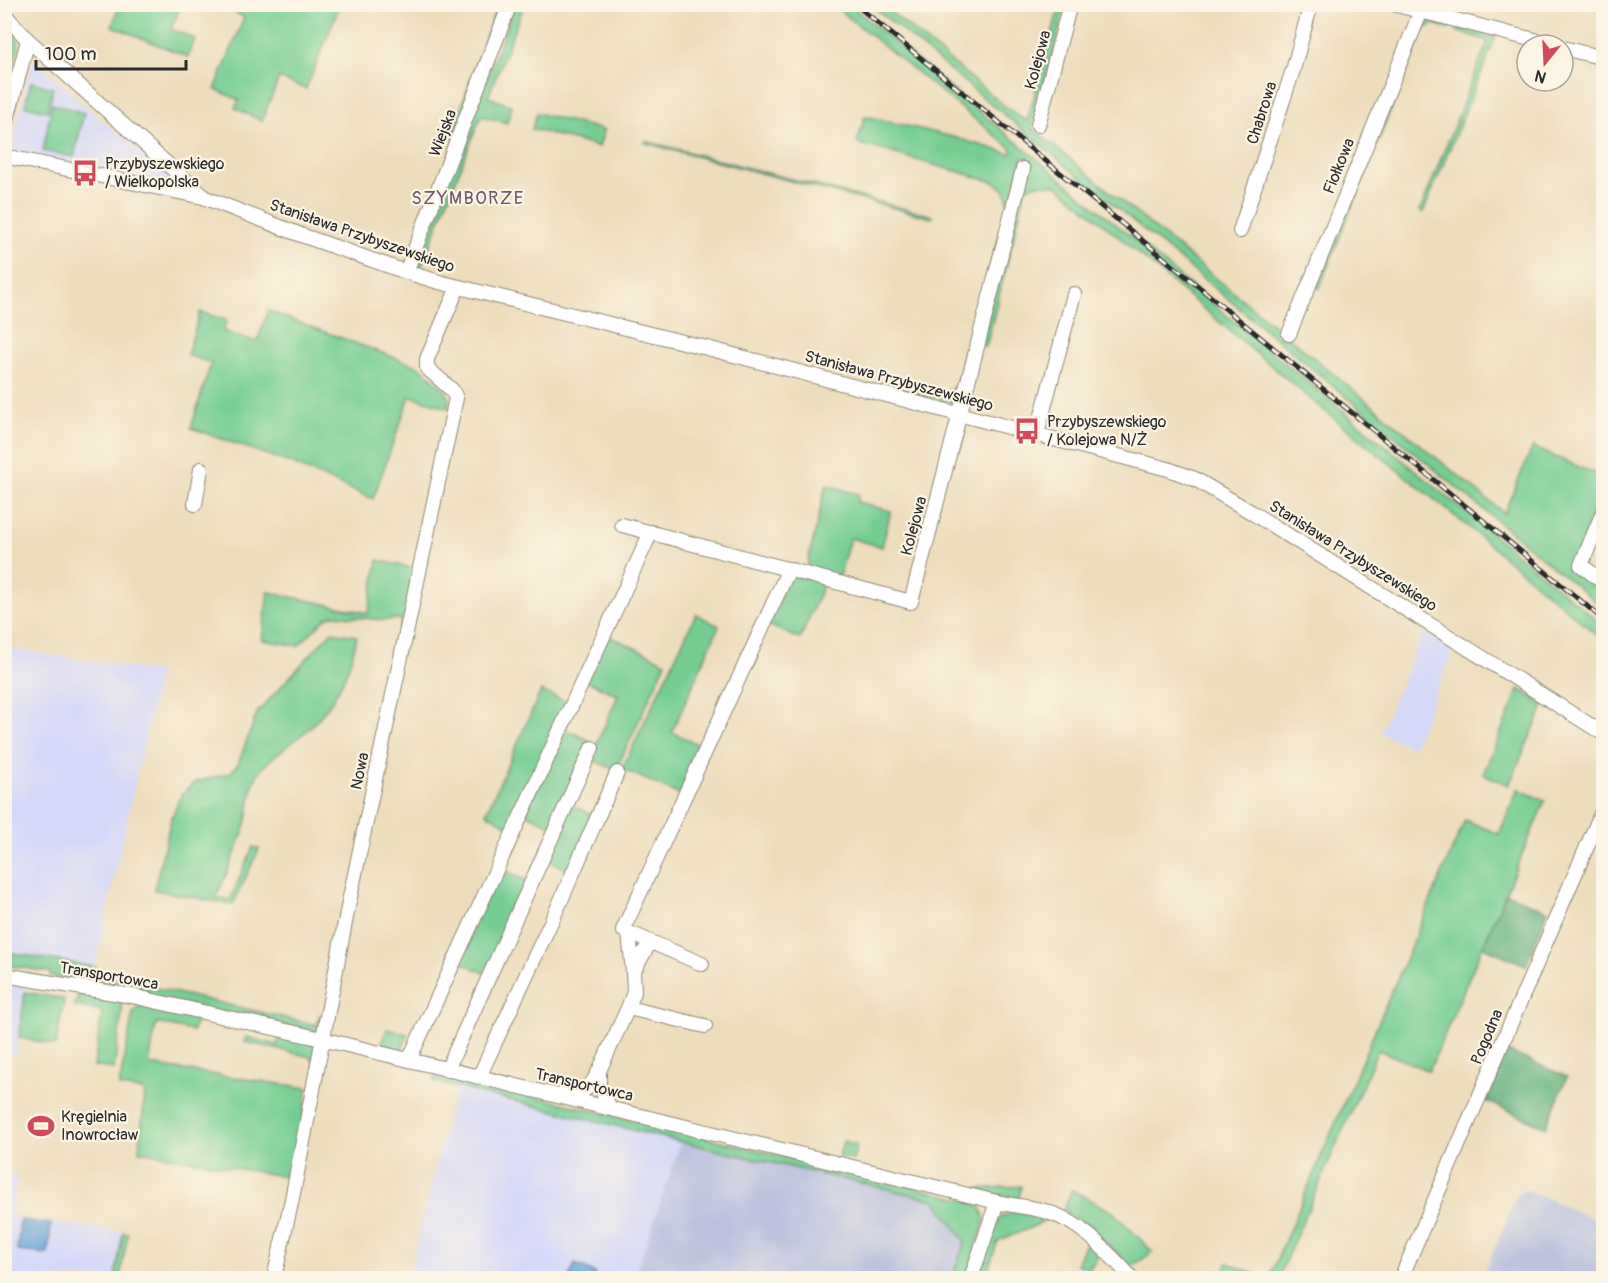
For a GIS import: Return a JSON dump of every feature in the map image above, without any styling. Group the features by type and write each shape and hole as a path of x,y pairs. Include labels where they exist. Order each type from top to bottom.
{"street":[{"name":"Wiejska","path":"406,273 510,4"},
{"name":"Kolejowa","path":"1038,125 1070,4"},
{"name":"Chabrowa","path":"1240,231 1293,70 1311,4"},
{"path":"1393,4 1515,35"},
{"name":"Fiołkowa","path":"1290,334 1421,11"},
{"name":"Stanisława Przybyszewskiego","path":"4,14 28,40 203,197"},
{"path":"4,131 28,40"},
{"path":"1575,51 1604,58"},
{"name":"Stanisława Przybyszewskiego","path":"4,156 203,197 406,273 960,413 1168,469 1212,488 1604,734"},
{"name":"Kolejowa","path":"622,525 911,602 1023,169"},
{"name":"Nowa","path":"274,1278 292,1199 349,902 456,398 452,390 427,368 427,360 458,286"},
{"path":"1037,434 1074,294"},
{"path":"195,504 201,469"},
{"path":"1604,510 1581,565 1604,583"},
{"path":"409,1060 651,532"},
{"path":"702,964 623,930 789,569"},
{"path":"447,1070 592,748"},
{"path":"479,1077 617,773"},
{"name":"Pogodna","path":"1401,1278 1604,807"},
{"path":"548,1094 578,1092 590,1088 599,1071 634,992 629,933"},
{"path":"633,972 650,942"},
{"name":"Transportowca","path":"4,975 132,996 322,1039 997,1202 1048,1212 1091,1235 1132,1278"},
{"path":"628,1008 705,1026"},
{"path":"599,1071 599,1085 610,1108"},
{"path":"971,1278 997,1202"}],"shaded area":[{"path":"36,61 100,119 172,175 168,183 11,150 32,62"},
{"path":"1423,632 1453,651 1413,747 1380,733"},
{"path":"4,648 159,672 95,967 5,952"},
{"path":"4,981 26,984 16,1055 5,1053"},
{"path":"456,1087 681,1142 634,1278 408,1278"},
{"path":"681,1142 936,1200 965,1241 952,1278 634,1278"},
{"path":"4,1173 17,1175 11,1217 123,1232 115,1278 5,1278"},
{"path":"1527,1190 1603,1223 1603,1278 1482,1278 1518,1193"},
{"path":"1077,1264 1111,1278 1071,1278"}],"green space":[{"path":"107,5 181,5 171,29 195,39 188,57 112,26 118,9"},
{"path":"225,5 340,5 306,89 279,78 262,121 235,108 239,100 215,89 244,18"},
{"path":"497,5 504,5 455,137 451,136"},
{"path":"515,5 524,5 488,97 512,106 507,123 481,116 421,268 414,266"},
{"path":"833,5 850,5 1603,625 1603,640 1326,412 1057,185 1037,184 1026,188 986,347 980,345 1028,158 1023,157 957,404 889,387 890,381 898,387 928,395 943,395 956,385 1008,199 1004,190 994,182 857,143 865,116 953,137 1011,154 1012,149"},
{"path":"871,5 882,5 1011,111 1027,121 1060,5 1066,5 1032,128 1504,513 1533,446 1603,477 1603,489 1573,565 1603,590 1603,608"},
{"path":"1423,19 1451,26 1449,29 1434,24 1424,29 1401,85 1394,81"},
{"path":"4,21 16,35 19,45 8,87 5,86"},
{"path":"1457,28 1496,37 1423,213 1420,211 1488,41 1456,31"},
{"path":"31,82 53,88 48,111 25,106"},
{"path":"1391,89 1398,92 1319,289 1314,283"},
{"path":"52,104 84,113 74,157 43,151"},
{"path":"537,113 604,130 599,147 532,129"},
{"path":"646,141 933,216 932,218 645,143"},
{"path":"268,311 420,367 445,390 449,397 448,408 410,396 373,499 293,464 191,428 211,363 187,355 200,312 227,320 223,331 257,342"},
{"path":"826,485 859,494 857,502 891,511 882,547 850,538 839,577 806,570"},
{"path":"378,560 417,569 372,765 387,680 402,619 383,620 334,615 326,618 298,646 262,640 268,592 368,613"},
{"path":"790,575 825,581 800,639 768,625"},
{"path":"696,614 719,626 672,732 704,747 682,796 622,769"},
{"path":"331,632 357,636 349,666 337,693 320,717 310,728 268,761 256,777 246,824 216,897 230,900 253,847 259,849 233,905 154,890 171,819 182,794 195,782 230,773 238,764 257,713"},
{"path":"607,635 666,662 616,770 590,759 618,695 586,681"},
{"path":"1519,689 1544,705 1509,785 1483,774"},
{"path":"541,691 569,703 510,827 486,813"},
{"path":"564,729 591,741 553,826 524,813"},
{"path":"1518,789 1545,801 1429,1071 1378,1050 1278,1278 1269,1278 1465,820 1499,834"},
{"path":"570,805 596,816 571,871 545,859"},
{"path":"500,869 528,881 486,974 458,961"},
{"path":"1506,893 1548,911 1526,965 1483,947"},
{"path":"12,953 95,967 95,974 316,1025 319,1015 324,1016 319,1032 50,976 50,972 11,966"},
{"path":"25,992 64,999 56,1045 19,1038"},
{"path":"81,992 118,1000 122,1004 114,1069 94,1066 102,1011 75,1006"},
{"path":"146,1004 194,1015 195,1025 193,1031 156,1023 149,1065 308,1088 292,1178 139,1151 145,1091 119,1087 133,1012 140,1005"},
{"path":"387,1029 408,1034 401,1052 380,1047"},
{"path":"280,1035 316,1044 313,1060 311,1057 244,1042 246,1037 277,1045"},
{"path":"1507,1051 1567,1077 1546,1127 1486,1101"},
{"path":"437,1073 974,1202 982,1210 985,1221 966,1278 952,1278 965,1241 935,1200 681,1142 456,1087 434,1081"},
{"path":"844,1141 857,1146 853,1160 838,1157"},
{"path":"1021,1186 1019,1199 971,1189"},
{"path":"1072,1190 1113,1212 1153,1252 1131,1267 1090,1227 1063,1211"},
{"path":"1016,1211 1046,1219 998,1241 985,1278 978,1278 997,1222 1001,1217"},
{"path":"123,1232 128,1233 120,1278 115,1278"},
{"path":"1087,1241 1097,1250 1097,1259 1089,1269 1077,1264"},
{"path":"1228,1263 1265,1278 1220,1278"}],"water":[{"path":"20,1220 51,1224 48,1254 17,1251"},
{"path":"575,1264 595,1273 593,1278 569,1278"}],"railway":[{"path":"855,4 1604,620"}],"place":[{"name":"Przybyszewskiego / Wielkopolska","path":"85,173"},
{"name":"Przybyszewskiego / Kolejowa N/Ż","path":"1027,431"},
{"name":"Kręgielnia Inowrocław","path":"41,1126"}],"district":[{"name":"SZYMBORZE","path":"468,198"}]}
